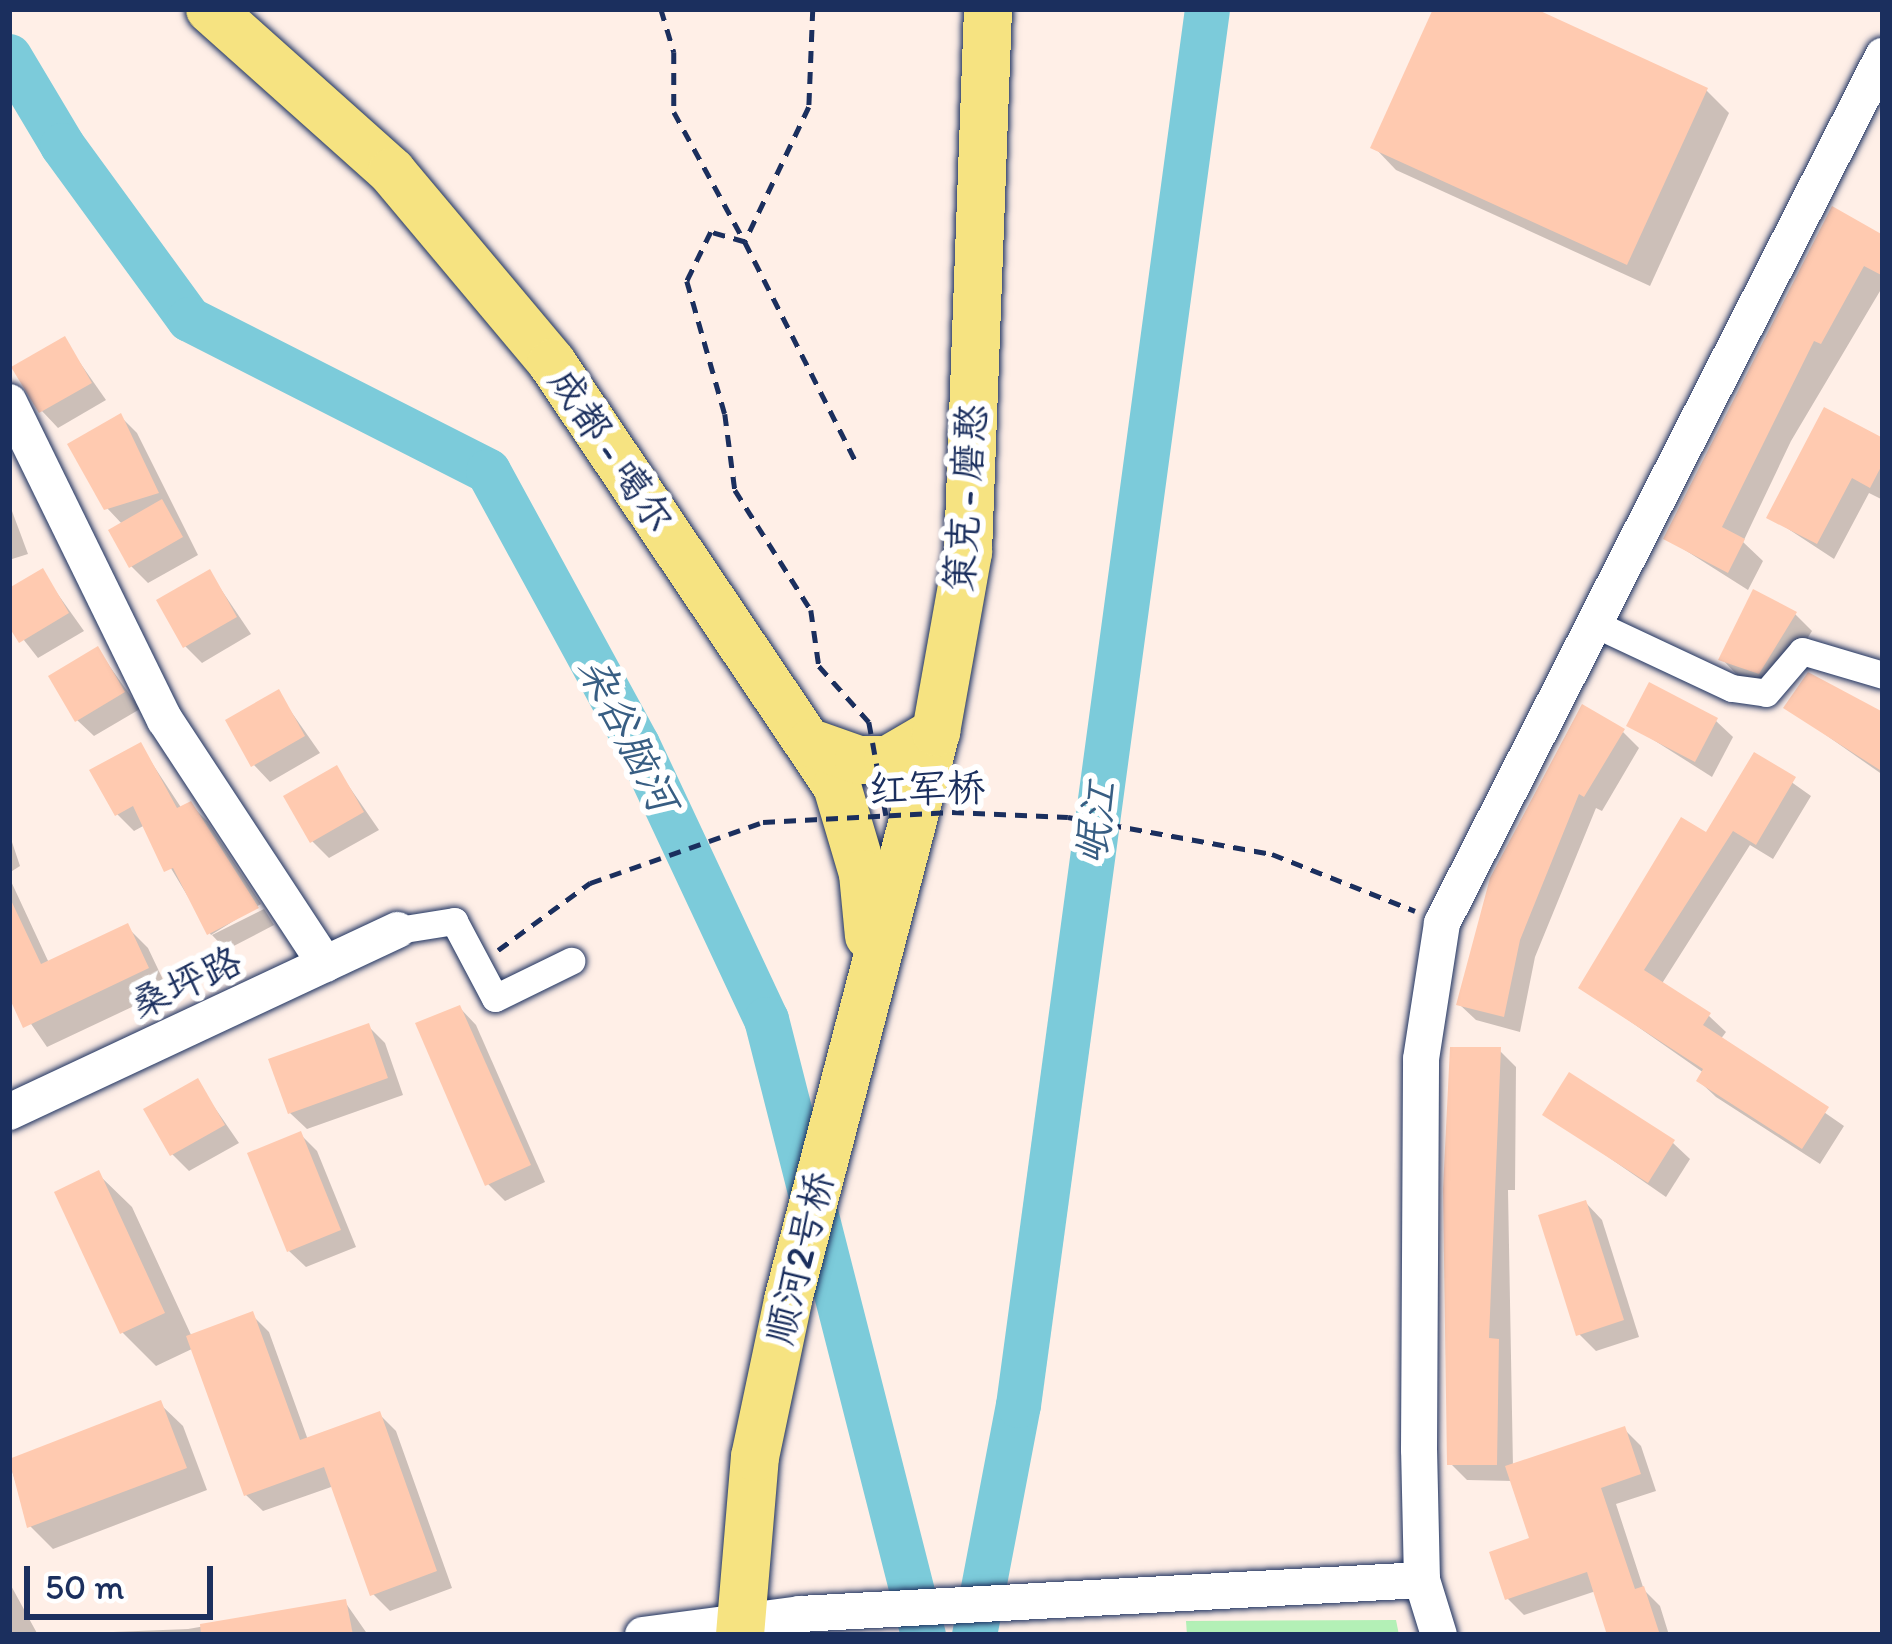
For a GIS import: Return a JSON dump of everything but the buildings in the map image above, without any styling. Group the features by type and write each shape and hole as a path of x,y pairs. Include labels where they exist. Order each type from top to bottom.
{"highway":[{"name":"成都 - 噶尔","path":"210,9 392,172 551,363 819,756 863,874 872,977"},
{"name":"策克 - 磨憨","path":"872,977 903,802 936,732 968,552 988,9"},
{"path":"819,756 888,760 936,732"},
{"name":"顺河2号桥","path":"740,1627 755,1457 788,1300 872,977"}],"street":[{"path":"1439,1635 1422,1580 1421,1059 1442,923 1883,56"},
{"path":"9,401 165,720 325,964"},
{"path":"1593,623 1732,688 1766,693 1802,652 1883,675"},
{"path":"398,930 454,921 495,998 571,961"},
{"name":"桑坪路","path":"9,1112 398,930"},
{"path":"643,1635 740,1627 800,1614 1422,1580"}],"path":[{"path":"661,9 674,52 674,112 857,464"},
{"path":"745,242 808,107 812,9"},
{"path":"745,242 711,232 687,281 725,414 735,490 811,610 819,666 869,722 903,802"},
{"name":"红军桥","path":"476,963 590,884 763,822 903,802 1068,817 1272,854 1442,923"}],"green space":[{"path":"1396,1620 1399,1635 1187,1635 1186,1621"}],"waterway":[{"name":"岷江","path":"974,1635 1018,1405 1207,9"},
{"name":"杂谷脑河","path":"9,56 62,145 189,319 488,471 637,744 766,1019 923,1635"}]}
